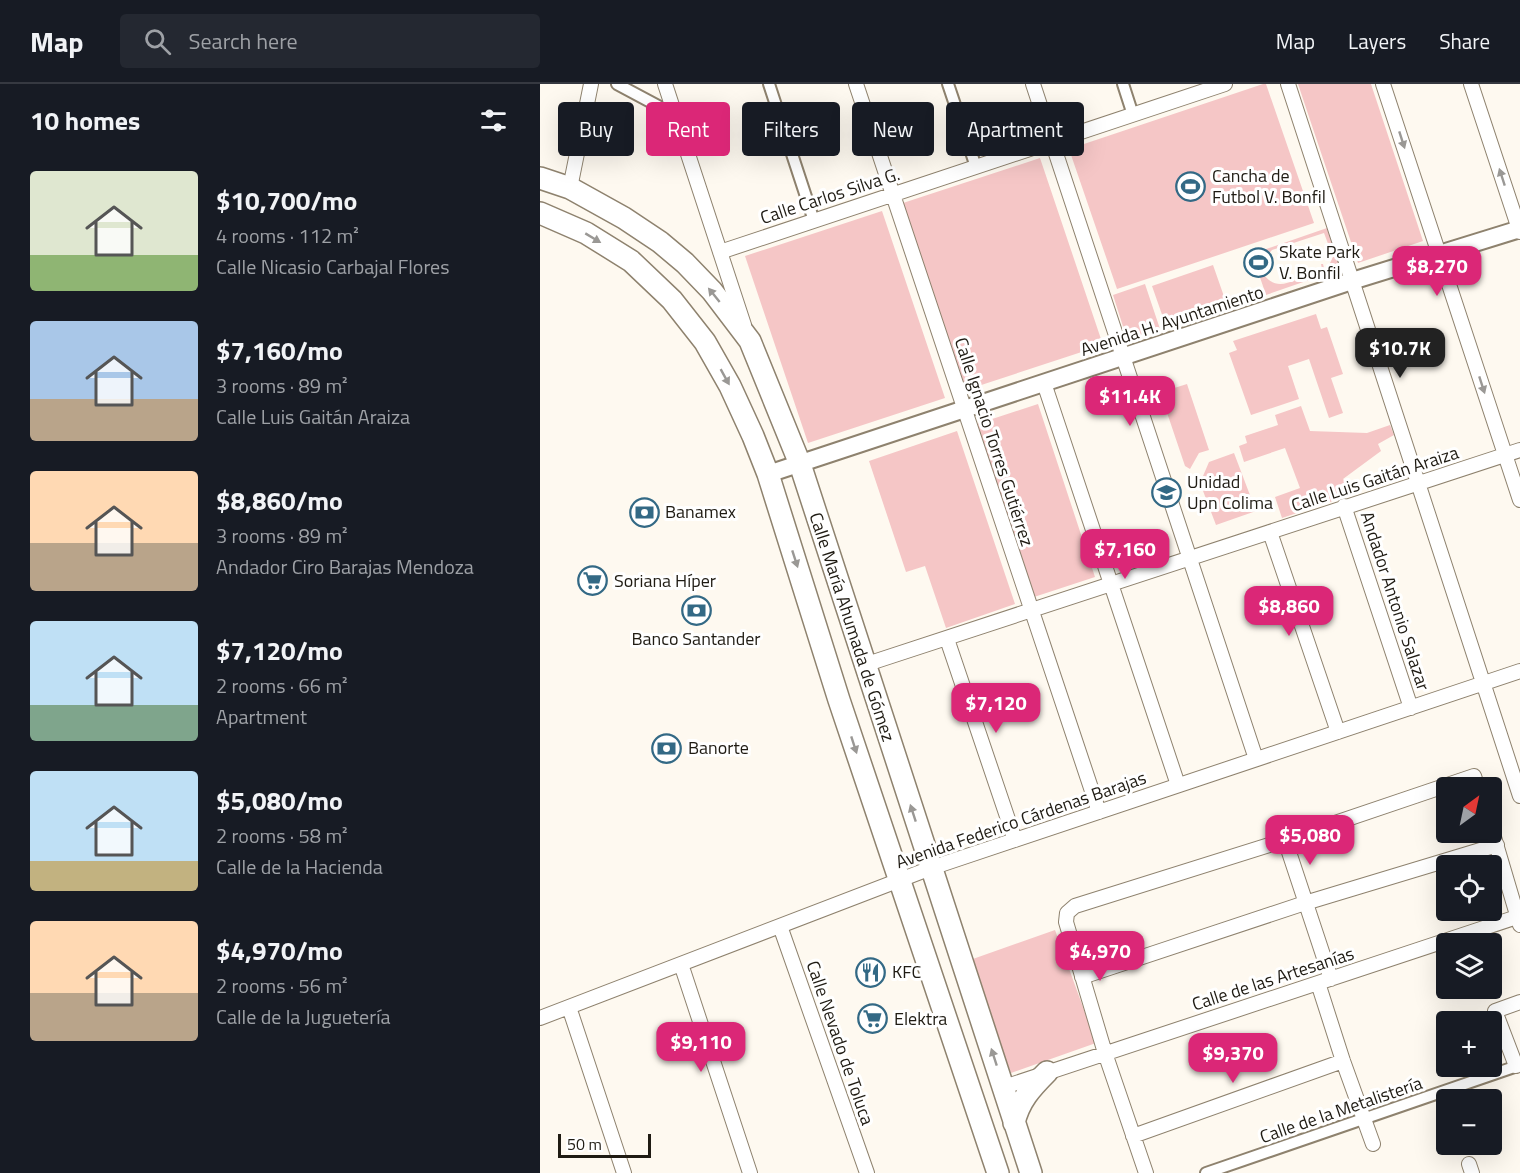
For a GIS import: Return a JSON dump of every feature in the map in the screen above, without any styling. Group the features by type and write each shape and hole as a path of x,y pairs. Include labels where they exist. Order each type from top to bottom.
{"main road":[{"name":"Calle María Ahumada de Gómez","path":"540,178 570,188 624,218 660,242 686,263 712,291 750,342 800,464 1031,1173"},
{"name":"Calle María Ahumada de Gómez","path":"540,213 586,233 631,261 672,300 705,342 730,386 768,474 839,700 998,1173"},
{"path":"1014,1123 1017,1109 1047,1072"}],"street":[{"path":"570,188 591,84"},
{"path":"617,84 651,102"},
{"path":"665,84 671,102"},
{"path":"769,84 814,221"},
{"name":"Calle Ignacio Torres Gutiérrez","path":"855,84 1099,812"},
{"path":"948,84 976,167"},
{"path":"1033,84 1039,102"},
{"path":"1123,84 1133,115"},
{"name":"Calle Carlos Silva G.","path":"1084,131 1210,86 1225,84"},
{"path":"1288,84 1520,796"},
{"path":"1383,84 1520,501"},
{"path":"1471,84 1520,230"},
{"path":"688,156 750,342"},
{"name":"Calle Carlos Silva G.","path":"720,252 1009,156"},
{"path":"1057,156 1256,759"},
{"name":"Avenida H. Ayuntamiento","path":"768,474 1352,281 1520,230"},
{"path":"1044,383 1178,785"},
{"name":"Calle Luis Gaitán Araiza","path":"864,665 1520,450"},
{"name":"Andador Antonio Salazar","path":"1344,506 1411,708"},
{"path":"1270,532 1338,732"},
{"path":"947,639 1015,840"},
{"name":"Avenida Federico Cárdenas Barajas","path":"540,1018 931,868 1520,671"},
{"path":"1146,1173 1105,1053 1065,922 1067,913 1075,906 1436,794"},
{"path":"1285,840 1305,903 1343,1061 1372,1144"},
{"path":"1082,977 1305,903 1497,844 1519,919"},
{"name":"Calle de las Artesanías","path":"1004,1087 1519,919"},
{"name":"Calle Nevado de Toluca","path":"780,926 867,1173"},
{"path":"681,964 750,1173"},
{"path":"1518,1066 1495,1011 1520,1002"},
{"path":"569,1007 624,1173"},
{"path":"1133,1136 1343,1061"},
{"name":"Calle de la Metalistería","path":"1206,1173 1518,1066"}],"shaded area":[{"name":"Cancha de Futbol V. Bonfil","path":"1266,84 1314,223 1117,289 1071,156 1084,156 1084,144"},
{"path":"1298,84 1371,84 1423,241 1358,263"},
{"path":"1040,158 1103,345 966,390 903,203"},
{"path":"882,211 945,398 808,443 745,256"},
{"name":"Skate Park V. Bonfil","path":"1327,228 1341,269 1266,295 1252,254","holes":["1324,233 1333,257 1328,267 1324,268 1321,264 1320,272 1311,275 1308,272 1304,278 1287,283 1271,282 1264,275 1261,276 1260,272 1264,259 1272,250"]},
{"path":"1213,265 1227,305 1166,326 1152,286"},
{"path":"1145,284 1160,329 1127,339 1113,295"},
{"path":"1316,314 1321,329 1327,327 1343,374 1331,378 1343,413 1329,418 1309,359 1288,366 1299,399 1251,415 1229,353 1237,350 1233,341"},
{"path":"1168,382 1171,389 1187,384 1209,450 1199,453 1190,469 1185,466 1158,386"},
{"path":"1038,404 1095,577 1034,597 977,424"},
{"path":"1301,406 1310,431 1367,433 1390,425 1394,435 1378,444 1381,451 1343,479 1354,494 1282,518 1275,497 1300,488 1285,448 1244,462 1239,446 1247,443 1245,436 1278,425 1275,415"},
{"path":"957,431 1015,604 946,628 925,566 906,572 869,461"},
{"path":"1234,453 1256,511 1216,525 1200,483 1209,462"},
{"path":"1055,930 1096,1043 1011,1073 970,960"}],"place":[{"name":"Cancha de Futbol V. Bonfil","path":"1191,186"},
{"name":"Skate Park V. Bonfil","path":"1258,262"},
{"name":"Unidad Upn Colima","path":"1166,492"},
{"name":"Banamex","path":"644,512"},
{"name":"Soriana Híper","path":"593,581"},
{"name":"Banco Santander","path":"696,610"},
{"name":"Banorte","path":"667,748"},
{"name":"KFC","path":"871,972"},
{"name":"Elektra","path":"873,1019"}]}
